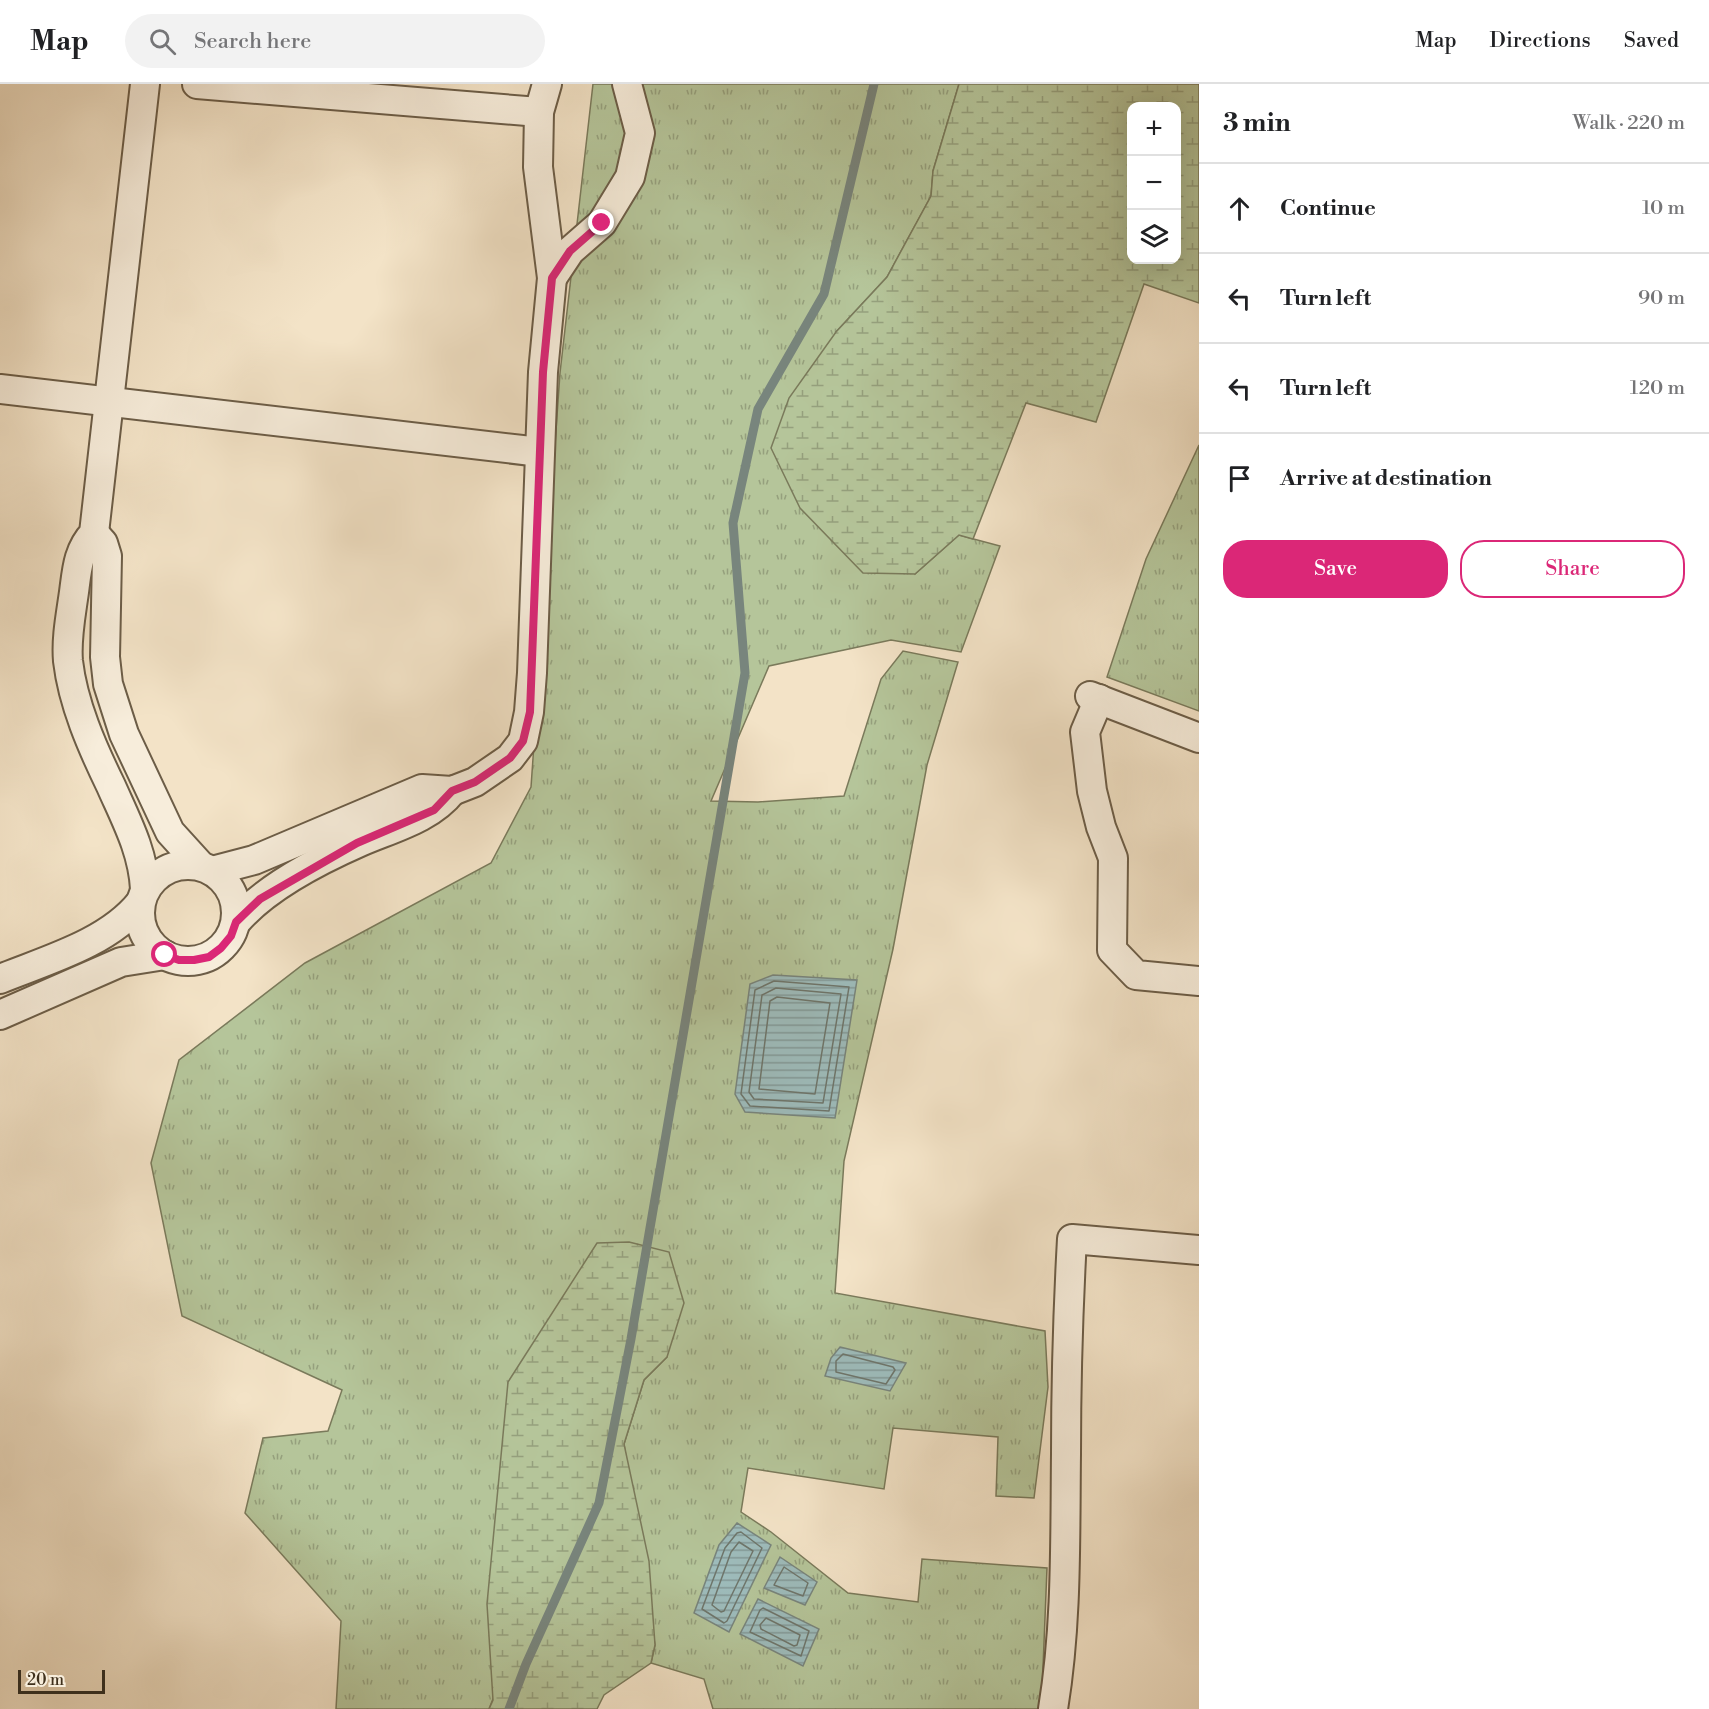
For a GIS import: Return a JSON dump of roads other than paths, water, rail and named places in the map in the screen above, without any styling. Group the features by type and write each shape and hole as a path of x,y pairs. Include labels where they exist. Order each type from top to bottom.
{"street":[{"path":"94,534 103,543 107,556 105,657 108,684 124,734 170,832 206,868 224,880 232,892 236,907 236,922 231,936 209,957 179,960 165,955 153,946 144,933 140,919 144,867 138,847 93,749 74,693 68,659 69,625 79,557 84,543 94,534 145,84"},
{"path":"197,84 539,112"},
{"path":"236,922 260,899 290,879 357,843 434,810 452,791 475,782 510,758 523,741 530,712 540,452 552,278 538,167 539,112 547,84"},
{"path":"552,278 570,251 602,223 630,177 640,133 627,84"},
{"path":"0,389 540,452"},
{"path":"1199,738 1095,697 1085,732 1092,791 1101,827 1113,858 1112,950 1136,975 1199,981"},
{"path":"93,749 124,734"},
{"path":"0,979 84,943 121,924 155,877 168,869 182,865 206,868 254,860 422,789 452,791"},
{"path":"0,1015 121,962 165,955"},
{"path":"1053,1709 1061,1655 1065,1557 1066,1351 1072,1239 1199,1250"}],"water":[{"path":"773,975 857,980 835,1118 745,1112 735,1094 750,984"},
{"path":"840,1347 906,1363 890,1391 825,1376 831,1358"},
{"path":"737,1523 771,1545 729,1632 694,1613 719,1545"},
{"path":"780,1557 817,1582 805,1605 764,1588"},
{"path":"758,1599 819,1629 803,1666 740,1634"}],"waterway":[{"path":"509,1709 526,1664 599,1503 631,1339 745,673 733,523 758,409 824,294 874,84"}]}
